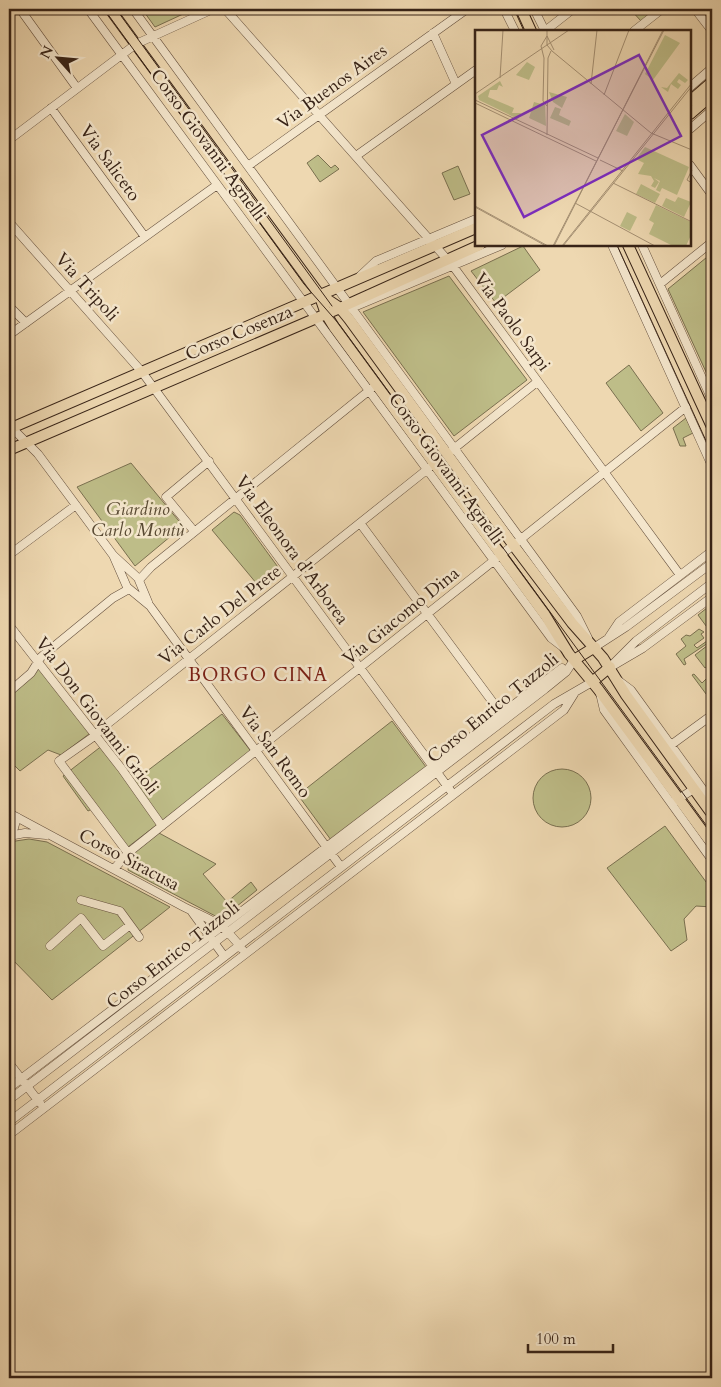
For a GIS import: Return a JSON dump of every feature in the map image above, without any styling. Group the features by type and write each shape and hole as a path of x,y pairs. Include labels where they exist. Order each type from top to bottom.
{"main road":[{"name":"Corso Giovanni Agnelli","path":"110,9 319,294 346,309 517,542 572,622 588,638 610,667"},
{"path":"520,9 530,30"},
{"path":"691,100 712,82"},
{"path":"691,113 712,95"},
{"name":"Corso Cosenza","path":"10,427 302,302 432,242 475,228"},
{"name":"Corso Cosenza","path":"9,450 320,316 346,309 450,263 478,246"},
{"path":"628,246 712,427"},
{"name":"Corso Giovanni Agnelli","path":"319,294 320,316 334,327 372,387 497,558 554,628 567,651 599,691 675,801 712,844"},
{"path":"574,660 595,647"},
{"path":"592,682 610,667 626,695 697,787 712,814"}],"street":[{"path":"20,9 77,88"},
{"name":"Corso Giovanni Agnelli","path":"88,9 302,302 320,316 372,387"},
{"name":"Corso Giovanni Agnelli","path":"134,9 336,286 346,309"},
{"path":"9,140 136,44 213,9"},
{"name":"Via Paolo Sarpi","path":"225,9 450,263 680,575"},
{"name":"Via Buenos Aires","path":"248,166 467,9"},
{"path":"504,9 514,30"},
{"path":"534,9 544,30"},
{"path":"546,30 573,9"},
{"path":"635,30 662,9"},
{"path":"695,9 712,31"},
{"path":"433,33 456,84"},
{"path":"691,86 712,68"},
{"path":"356,156 475,71"},
{"name":"Via Saliceto","path":"51,108 145,237"},
{"path":"691,128 712,110"},
{"path":"691,166 712,195"},
{"path":"9,335 217,185"},
{"name":"Corso Cosenza","path":"432,242 475,219"},
{"name":"Via Tripoli","path":"9,222 142,372"},
{"path":"660,284 712,242"},
{"name":"Corso Cosenza","path":"450,263 499,246"},
{"path":"612,246 712,466"},
{"path":"642,246 712,400"},
{"path":"9,306 26,323"},
{"path":"691,381 696,365"},
{"name":"Via Eleonora d'Arborea","path":"142,372 453,794"},
{"path":"450,451 537,382"},
{"path":"128,587 128,577 136,578 151,567 372,387"},
{"name":"Via Giacomo Dina","path":"114,869 128,853 686,407"},
{"name":"Via San Remo","path":"10,427 28,442 76,505 113,556 128,587 150,606"},
{"path":"194,531 166,497 209,461"},
{"name":"Via Carlo Del Prete","path":"128,853 59,761 96,735 101,728 431,467"},
{"path":"9,554 76,505"},
{"path":"360,523 503,716"},
{"path":"608,639 619,622 712,551"},
{"name":"Via San Remo","path":"113,556 136,578 150,606 341,867"},
{"path":"595,647 712,563"},
{"path":"9,692 31,673 38,661 113,598 128,587 138,588 136,578"},
{"path":"610,667 636,641 712,583"},
{"path":"610,667 643,648 712,597"},
{"name":"Via Don Giovanni Grioli","path":"9,625 96,735 162,826"},
{"name":"Corso Enrico Tazzoli","path":"9,1100 226,929 434,769 503,716 566,672 574,660"},
{"path":"618,680 631,690 671,746 697,787 712,802"},
{"name":"Corso Enrico Tazzoli","path":"9,1122 554,704 592,682"},
{"name":"Corso Enrico Tazzoli","path":"9,1135 245,952 564,710 575,693"},
{"path":"671,746 712,715"},
{"path":"675,801 697,787"},
{"name":"Corso Giovanni Agnelli","path":"675,801 712,860"},
{"path":"9,835 16,824 11,814"},
{"name":"Corso Siracusa","path":"11,814 226,929 245,952"},
{"name":"Corso Siracusa","path":"9,835 25,833 52,836"},
{"path":"81,900 120,911 139,937"},
{"name":"Corso Siracusa","path":"191,910 224,956"},
{"path":"50,946 81,918 103,946 130,925"},
{"name":"Corso Enrico Tazzoli","path":"9,1088 212,940"},
{"path":"9,1063 44,1108"}],"green space":[{"path":"142,9 194,9 155,27"},
{"path":"630,9 646,9 647,11 651,9 653,11 641,21"},
{"path":"318,155 331,168 335,165 339,169 320,182 307,163"},
{"path":"458,166 470,194 454,200 442,173"},
{"path":"523,246 540,270 496,303 471,271"},
{"path":"712,253 712,385 668,289"},
{"path":"449,276 527,380 454,436 363,312"},
{"path":"629,365 663,413 641,431 606,383"},
{"path":"686,418 693,433 683,438 686,446 680,446 673,428"},
{"name":"Giardino Carlo Montù","path":"131,463 183,526 135,566 77,487"},
{"path":"234,512 240,515 283,574 262,590 212,530"},
{"path":"712,604 712,634 698,615"},
{"path":"699,629 704,632 701,634 704,638 694,645 697,648 707,641 708,643 684,659 686,664 684,665 676,654 686,646 681,639 686,635 690,636"},
{"path":"712,642 712,663 705,668 695,655"},
{"path":"38,661 93,731 61,755 48,750 20,771 11,762 9,764 9,692"},
{"path":"694,674 702,683 706,679 710,684 706,688 712,695 712,702 692,675"},
{"path":"222,714 250,750 245,757 124,850 92,809 88,811 63,776 103,745 134,781"},
{"path":"392,721 426,767 331,840 298,795"},
{"path":"562,769 573,771 583,777 589,787 591,798 589,809 583,819 573,825 562,827 551,825 541,819 535,809 533,798 535,787 541,777 551,771"},
{"path":"665,826 712,890 712,907 696,906 684,919 687,940 671,951 607,868"},
{"path":"159,833 216,864 203,874 227,902 251,882 257,890 221,919 128,870 130,856"},
{"path":"29,839 47,842 170,907 52,1000 9,956 9,842"}],"tram line":[{"path":"104,9 304,284 339,324 712,833"},
{"path":"116,9 332,306"},
{"path":"514,9 524,30"},
{"path":"617,246 712,454"}],"district":[{"name":"BORGO CINA","path":"258,675"}]}
